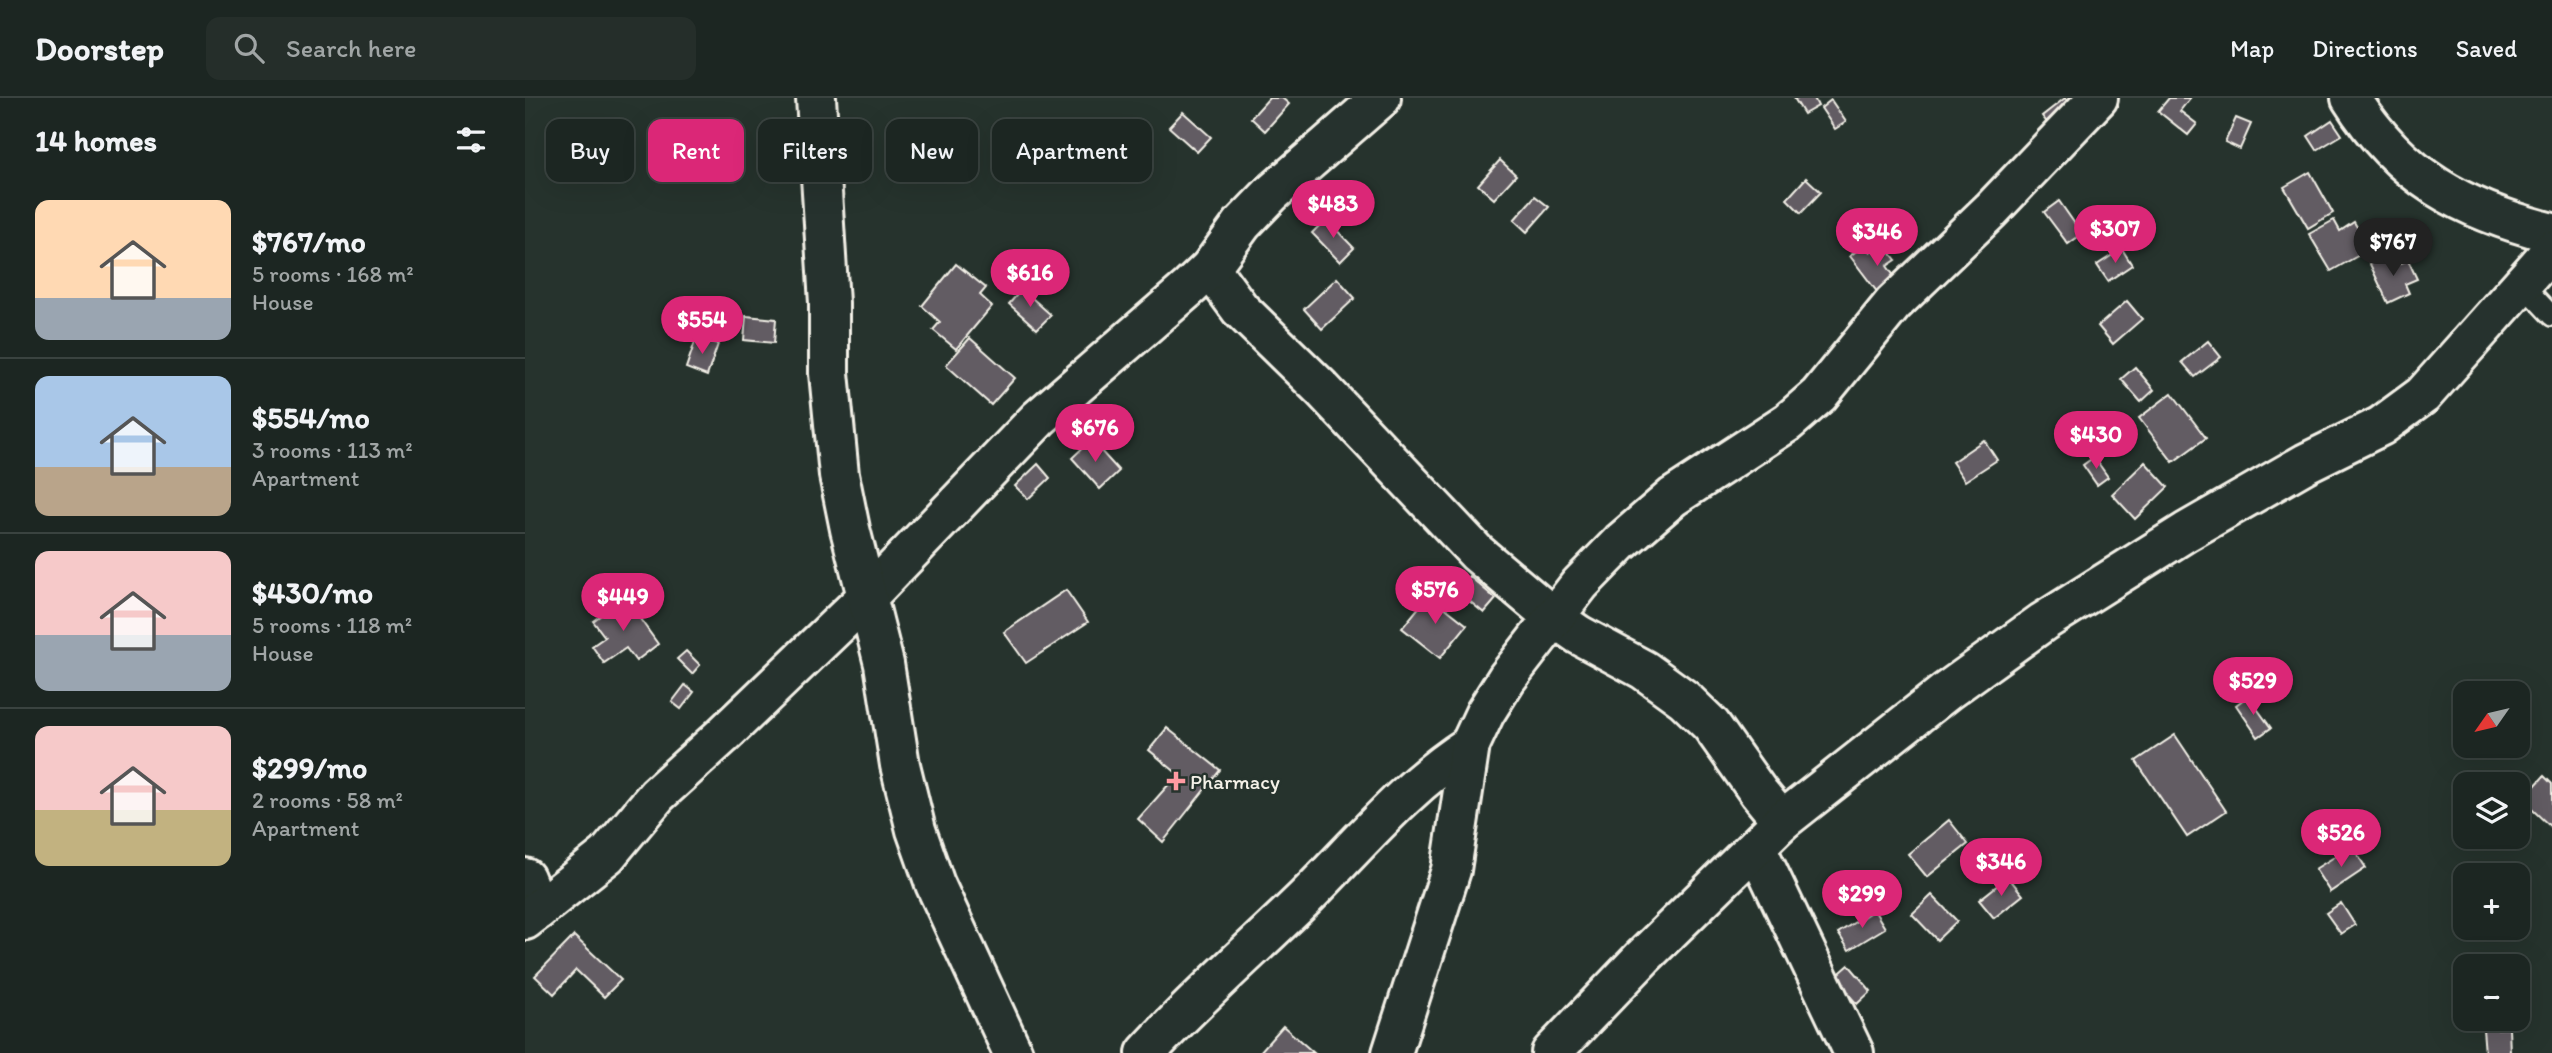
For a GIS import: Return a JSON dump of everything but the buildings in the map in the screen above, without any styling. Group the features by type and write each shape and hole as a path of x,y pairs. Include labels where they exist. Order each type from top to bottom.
{"street":[{"path":"816,98 834,434 844,502 884,664 900,765 916,830 935,884 1013,1053"},
{"path":"529,903 607,855 657,794 722,736 868,596 1039,418 1200,278 1242,224 1271,194 1381,98"},
{"path":"1392,1053 1451,870 1470,745 1485,713 1507,678 1588,575 1673,497 1789,422 1819,395 1893,304 1991,209 2098,98"},
{"path":"2351,98 2367,123 2410,169 2466,205 2516,224 2552,233"},
{"path":"1551,1053 1643,957 1782,821 1937,698 2043,622 2186,532 2306,463 2381,426 2413,403 2552,250"},
{"path":"1200,278 1240,309 1322,389 1477,553 1553,617 1579,635 1644,670 1684,699 1711,725 1782,821"},
{"path":"1146,1053 1407,794 1447,759 1470,745"},
{"path":"1756,847 1854,1053"}],"lane":[{"path":"2522,284 2552,316"}],"place":[{"name":"Pharmacy","path":"1176,781"}]}
